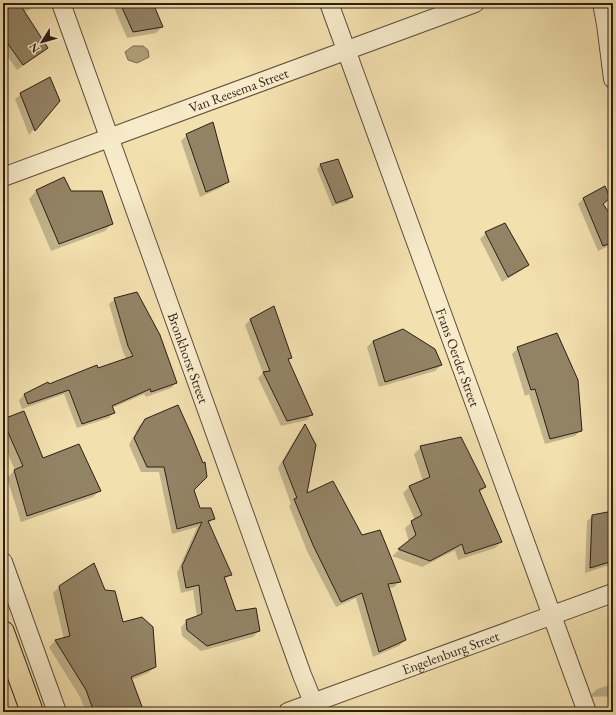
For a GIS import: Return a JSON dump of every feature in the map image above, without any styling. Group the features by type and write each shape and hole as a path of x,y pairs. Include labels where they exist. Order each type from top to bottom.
{"main road":[{"path":"3,632 32,712"}],"street":[{"name":"Bronkhorst Street","path":"61,3 302,675 315,707"},
{"name":"Frans Oerder Street","path":"329,3 588,712"},
{"name":"Van Reesema Street","path":"3,178 475,3"},
{"path":"602,3 613,79"},
{"path":"3,562 57,712"},
{"name":"Engelenburg Street","path":"288,712 315,707 613,593"}],"shaded area":[{"path":"133,46 143,46 148,50 149,57 137,63 128,60 125,52"}],"building":[{"path":"3,3 19,3 48,48 23,65 3,37"},
{"path":"120,3 153,3 163,27 133,32"},
{"path":"50,77 60,101 35,131 20,93"},
{"path":"213,122 229,182 206,192 186,134"},
{"path":"338,159 353,197 336,203 320,164"},
{"path":"64,177 71,191 102,191 113,224 59,244 36,190"},
{"path":"605,186 610,198 603,204 613,218 613,242 603,246 583,198"},
{"path":"505,223 529,265 508,277 485,232"},
{"path":"137,292 160,335 177,383 151,392 150,389 112,406 115,413 82,424 69,390 28,404 24,394 48,382 49,384 97,365 98,368 133,356 128,346 114,298"},
{"path":"274,306 292,358 288,359 313,415 287,421 263,372 270,371 250,319"},
{"path":"403,329 435,349 442,365 385,382 373,341"},
{"path":"557,333 578,380 582,431 550,439 535,389 531,390 517,347"},
{"path":"178,405 203,463 205,462 207,477 194,490 200,508 211,508 215,519 208,521 232,575 224,577 236,611 256,608 260,631 207,646 187,630 186,620 202,614 199,585 186,588 182,566 202,522 177,529 164,467 147,467 134,438 145,419"},
{"path":"24,411 43,458 79,444 101,491 27,516 14,470 23,466 3,421 3,419"},
{"path":"305,424 316,445 307,493 333,481 362,535 380,530 401,582 388,584 406,640 379,652 362,593 341,602 313,545 294,499 297,498 283,462"},
{"path":"461,437 486,487 479,490 502,542 465,554 462,544 430,561 398,549 416,535 411,521 422,515 409,486 430,477 420,446"},
{"path":"613,511 613,561 590,568 592,515"},
{"path":"94,563 105,590 115,591 123,622 142,617 153,627 156,667 131,677 144,712 94,712 86,690 55,640 70,636 59,586"}]}
